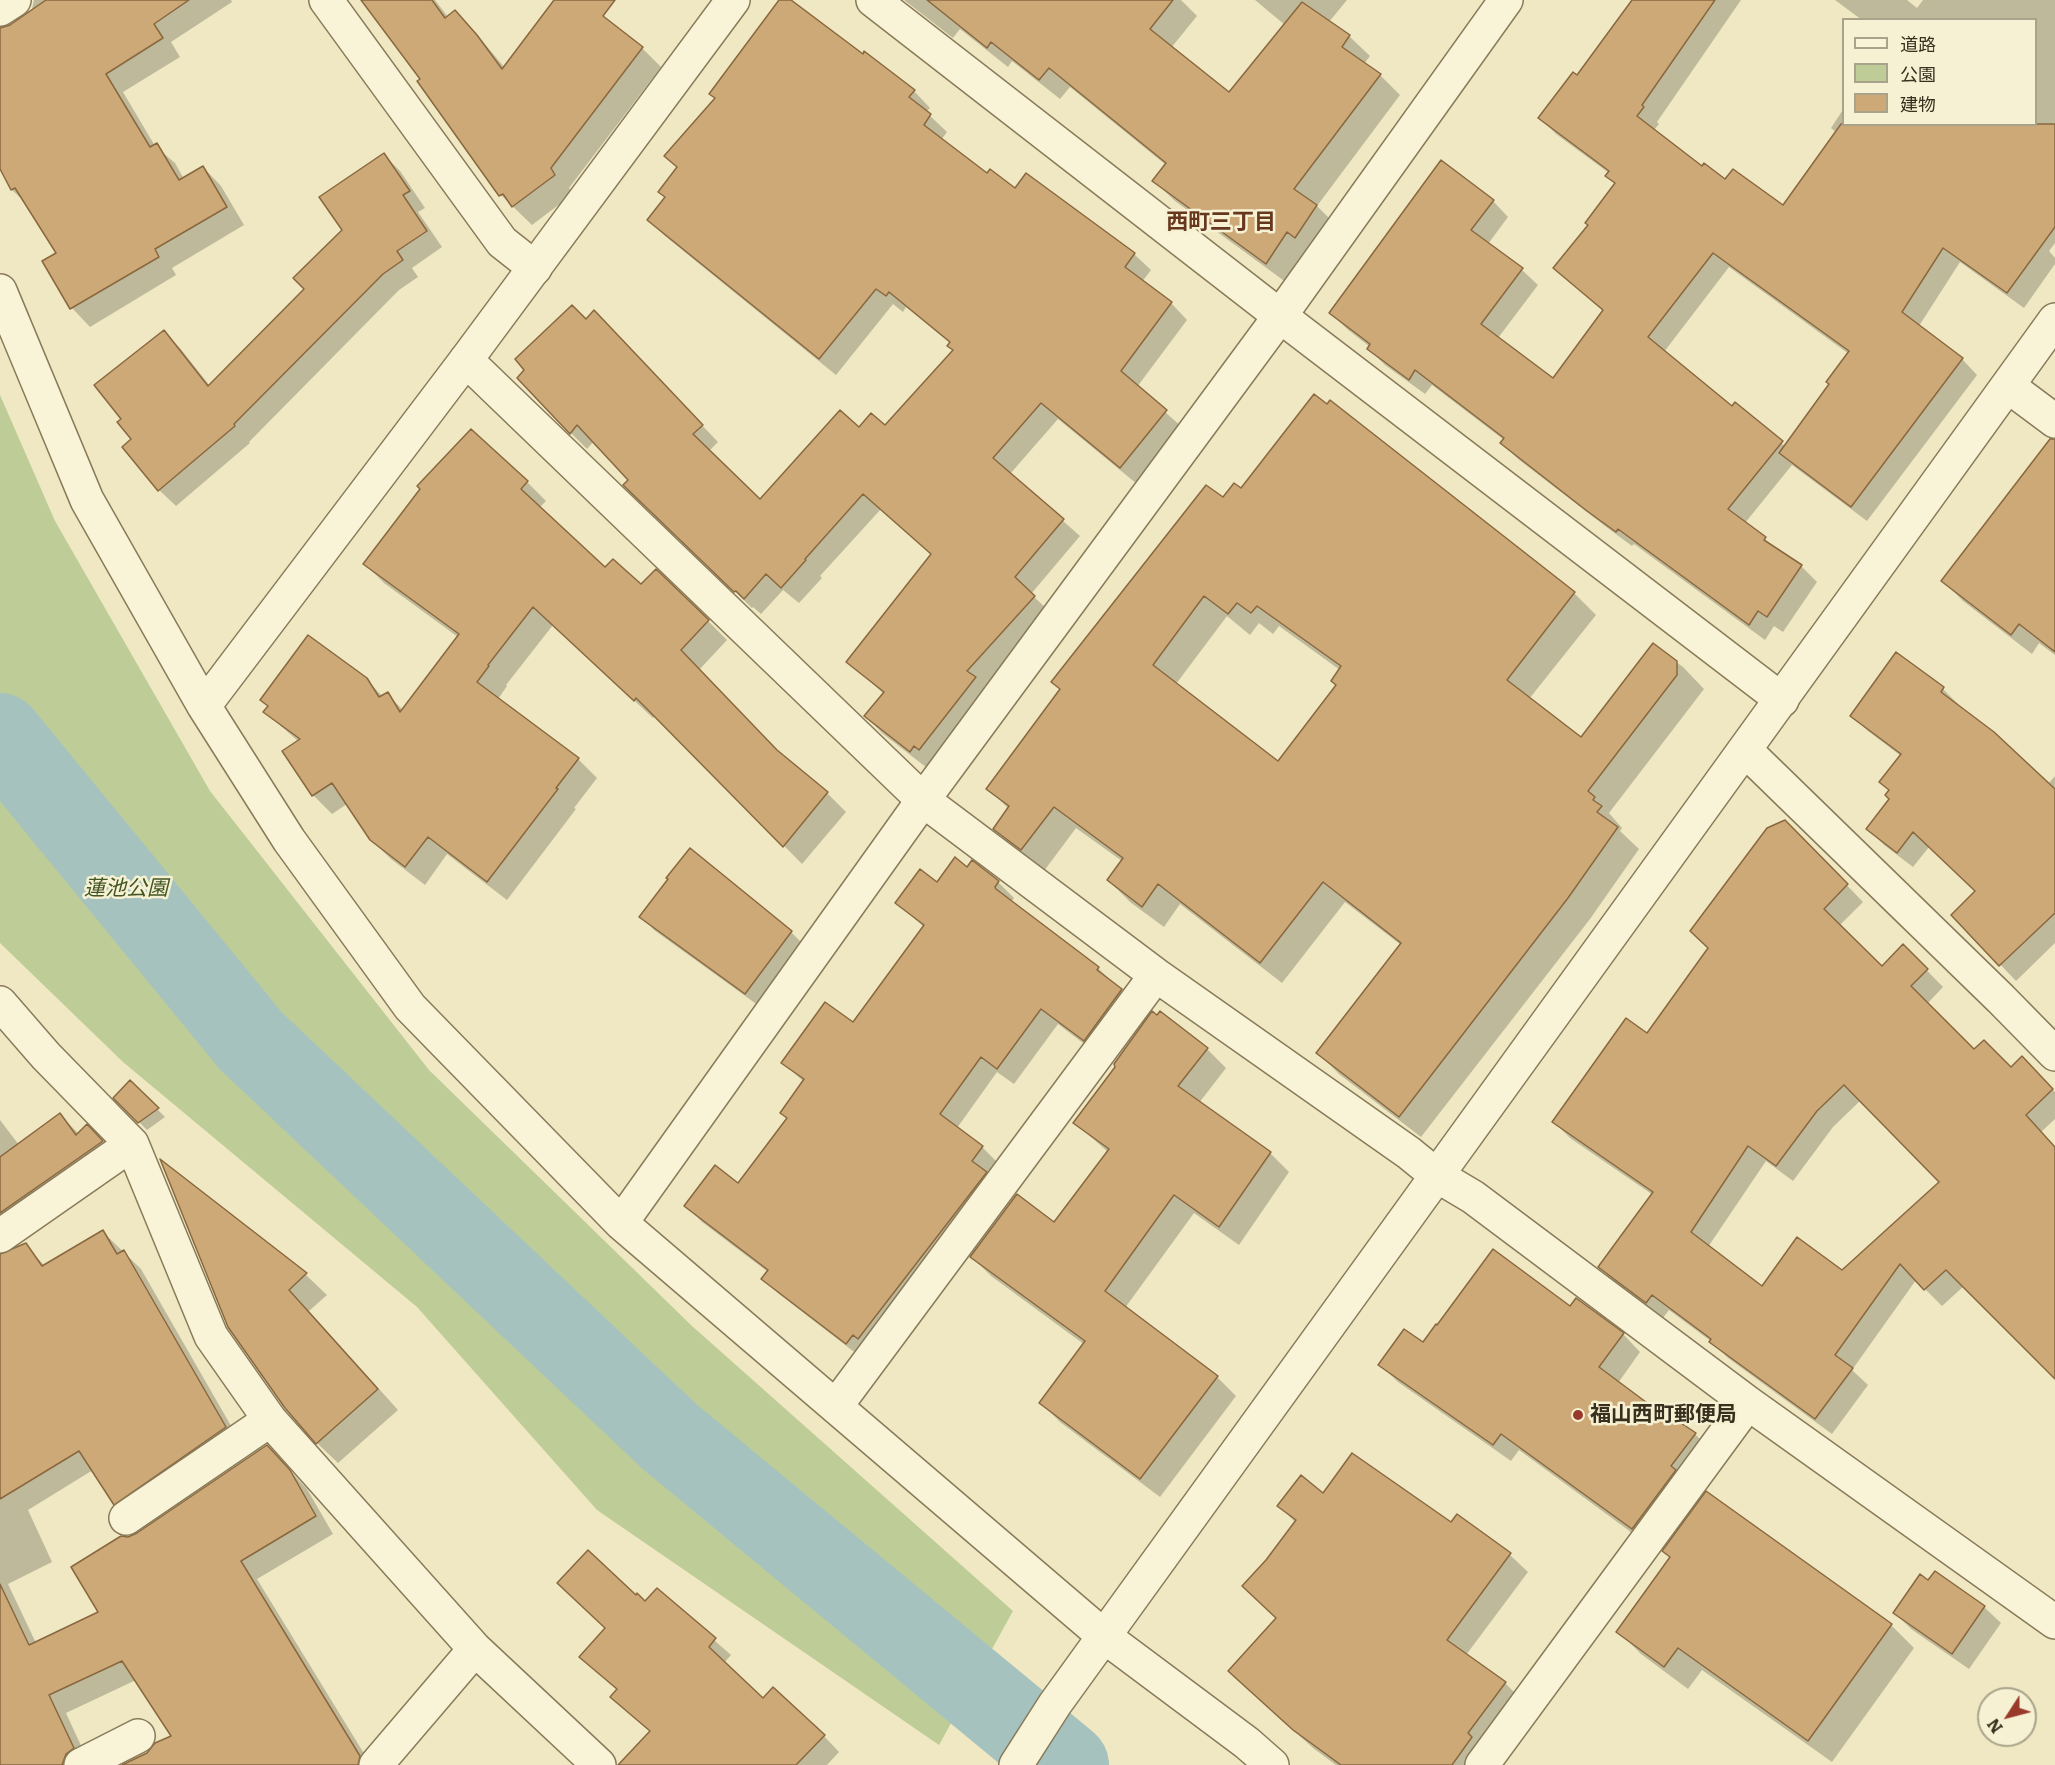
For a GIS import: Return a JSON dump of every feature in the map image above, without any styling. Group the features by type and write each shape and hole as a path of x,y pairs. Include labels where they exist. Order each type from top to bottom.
{"street":[{"path":"0,9 14,0"},
{"path":"326,0 502,242 534,268"},
{"path":"204,706 466,360 733,0"},
{"path":"873,0 1280,316 1782,700"},
{"path":"621,1223 923,800 1280,316 1506,0"},
{"path":"0,291 87,500 204,706 289,840 410,1007 621,1223 1105,1637 1247,1743 1272,1765"},
{"path":"1016,1765 1055,1704 2055,320"},
{"path":"466,360 923,800 1156,975 1409,1153 1436,1175 1473,1197 1748,1403 2055,1622"},
{"path":"2008,386 2055,421"},
{"path":"1745,750 2055,1054"},
{"path":"836,1406 1156,975"},
{"path":"0,1003 46,1056 132,1144 211,1336 270,1420 475,1649 599,1765"},
{"path":"0,1236 132,1144"},
{"path":"1482,1765 1748,1403"},
{"path":"126,1518 270,1420"},
{"path":"376,1765 475,1649"},
{"path":"81,1765 138,1736"}],"green space":[{"name":"蓮池公園","path":"0,395 55,521 210,791 429,1070 692,1326 1013,1611 939,1745 597,1510 417,1307 123,1062 0,943"}],"building":[{"path":"46,0 189,0 154,24 163,38 106,74 150,147 157,143 179,180 203,166 227,207 155,249 159,257 70,309 42,261 56,253 15,188 11,190 0,169 0,28 10,25"},
{"path":"361,0 432,0 445,18 455,10 502,69 554,0 615,0 603,16 643,47 551,168 555,175 512,207 503,194 499,196 417,81 420,79"},
{"path":"779,0 791,0 915,90 909,97 931,114 924,125 987,173 990,169 1015,188 1026,173 1135,253 1125,267 1172,302 1121,371 1167,410 1120,468 1041,403 993,458 1064,519 1015,577 1035,596 967,671 976,677 919,750 914,746 910,752 864,716 884,692 846,662 931,554 863,494 781,588 766,574 744,599 623,485 628,480 577,425 570,434 517,378 524,370 515,359 572,305 586,319 594,310 703,425 693,434 760,499 840,410 859,427 871,413 885,425 953,350 947,346 950,342 889,292 886,296 876,289 819,359 647,220 665,197 658,192 677,167 664,156 715,98 709,94"},
{"path":"927,0 1173,0 1150,29 1229,92 1302,2 1350,35 1342,47 1381,74 1294,189 1317,205 1295,238 1287,232 1266,264 1152,181 1166,163 1049,68 1039,80 991,42 987,48"},
{"path":"1632,0 1715,0 1642,105 1644,107 1637,116 1702,166 1704,163 1725,179 1733,169 1783,205 1841,124 1842,126 2037,126 2037,124 2055,124 2055,227 2007,293 1943,248 1902,312 1963,358 1851,507 1779,453 1829,384 1826,382 1849,351 1713,253 1648,337 1732,406 1735,402 1783,441 1728,509 1766,537 1764,540 1802,565 1767,617 1758,611 1749,625 1618,529 1616,532 1587,511 1500,443 1504,438 1415,370 1409,380 1367,349 1370,344 1329,313 1441,160 1494,200 1471,230 1523,268 1481,324 1553,378 1603,310 1553,268 1588,225 1585,223 1615,183 1605,176 1609,171 1538,118 1573,72 1577,75"},
{"path":"384,153 410,191 403,195 427,231 397,251 403,260 383,274 234,424 235,426 158,491 122,447 131,439 117,422 121,419 94,385 164,330 208,386 304,289 293,278 342,230 319,197"},
{"path":"1314,394 1327,404 1330,400 1575,592 1507,680 1581,737 1653,643 1677,661 1677,675 1588,791 1595,797 1593,800 1602,806 1597,812 1618,827 1568,898 1399,1117 1316,1053 1401,943 1323,882 1260,963 1158,884 1142,907 1107,880 1123,858 1054,807 1021,850 993,829 1009,806 986,789 1060,689 1051,682 1206,485 1223,497 1234,483 1241,488","holes":["1204,596 1228,614 1237,603 1251,613 1257,606 1341,666 1331,681 1336,685 1278,761 1153,665"]},
{"path":"471,429 528,481 521,489 605,567 613,559 641,584 656,569 709,620 681,650 777,750 828,792 783,847 636,698 634,701 533,607 477,682 579,758 487,882 428,837 405,867 370,840 332,783 312,796 282,751 300,739 263,712 268,706 260,700 308,635 367,678 379,697 388,692 400,712 459,634 363,564 420,489 417,486"},
{"path":"2050,439 2055,439 2055,652 2019,624 2011,635 1941,581"},
{"path":"1896,652 1944,687 1941,692 1994,732 2055,789 2055,913 1999,966 1951,915 1975,891 1913,832 1897,853 1866,829 1889,799 1885,795 1889,790 1879,782 1901,754 1850,716"},
{"path":"1785,820 1848,884 1824,909 1882,966 1903,944 1928,969 1911,986 1974,1049 1984,1040 2011,1067 2022,1056 2053,1089 2026,1115 2055,1147 2055,1379 1946,1270 1924,1290 1900,1264 1835,1355 1853,1368 1815,1419 1709,1342 1711,1339 1652,1295 1646,1303 1598,1267 1653,1192 1552,1122 1626,1018 1647,1033 1708,948 1690,931 1767,828","holes":["1844,1085 1939,1182 1842,1270 1797,1237 1762,1286 1691,1232 1748,1146 1776,1166 1817,1111"]},
{"path":"690,848 792,931 745,994 639,917"},
{"path":"955,857 967,867 972,860 999,881 996,889 1099,967 1097,970 1122,989 1084,1041 1041,1009 997,1069 981,1057 940,1114 983,1146 972,1161 987,1172 858,1339 853,1335 846,1344 761,1279 768,1270 684,1206 715,1165 738,1183 787,1118 780,1113 804,1079 781,1063 825,1002 853,1022 924,925 895,903 920,869 937,882"},
{"path":"1152,1011 1157,1015 1160,1011 1208,1048 1178,1086 1271,1152 1219,1227 1174,1195 1105,1291 1218,1376 1140,1479 1039,1403 1085,1341 970,1257 1017,1194 1054,1222 1109,1149 1073,1123 1115,1067 1114,1064"},
{"path":"130,1080 159,1108 138,1123 113,1098"},
{"path":"60,1113 76,1135 87,1124 103,1141 0,1213 0,1157"},
{"path":"160,1159 307,1273 289,1290 378,1389 316,1444 285,1408 228,1327"},
{"path":"103,1230 117,1254 124,1250 226,1427 114,1505 79,1451 0,1499 0,1254 26,1243 42,1266"},
{"path":"1493,1249 1570,1306 1576,1298 1624,1333 1599,1367 1658,1411 1660,1409 1696,1433 1671,1466 1676,1470 1632,1529 1501,1434 1493,1445 1378,1365 1404,1329 1423,1342"},
{"path":"267,1445 290,1470 316,1516 241,1561 360,1756 358,1765 122,1765 147,1753 155,1743 171,1736 122,1661 49,1695 74,1748 66,1754 62,1765 0,1765 0,1584 29,1645 98,1612 71,1567 121,1536 128,1537 137,1533"},
{"path":"1352,1453 1451,1522 1457,1514 1511,1553 1447,1640 1506,1682 1468,1733 1472,1737 1452,1765 1341,1765 1293,1730 1228,1671 1276,1618 1242,1586 1266,1560 1296,1520 1277,1506 1301,1475 1323,1493"},
{"path":"1706,1491 1892,1624 1808,1741 1678,1648 1664,1667 1616,1632 1670,1557 1662,1551"},
{"path":"588,1550 645,1601 657,1588 716,1638 709,1647 763,1698 773,1687 825,1735 796,1765 618,1765 650,1731 610,1697 617,1689 579,1657 605,1628 557,1583"},
{"path":"1935,1571 1985,1606 1952,1654 1893,1613 1920,1574 1928,1580"}],"waterway":[{"path":"0,735 251,1041 670,1437 1067,1765"}],"place":[{"name":"福山西町郵便局","path":"1578,1415"}],"district":[{"name":"西町三丁目","path":"1221,223"}]}
